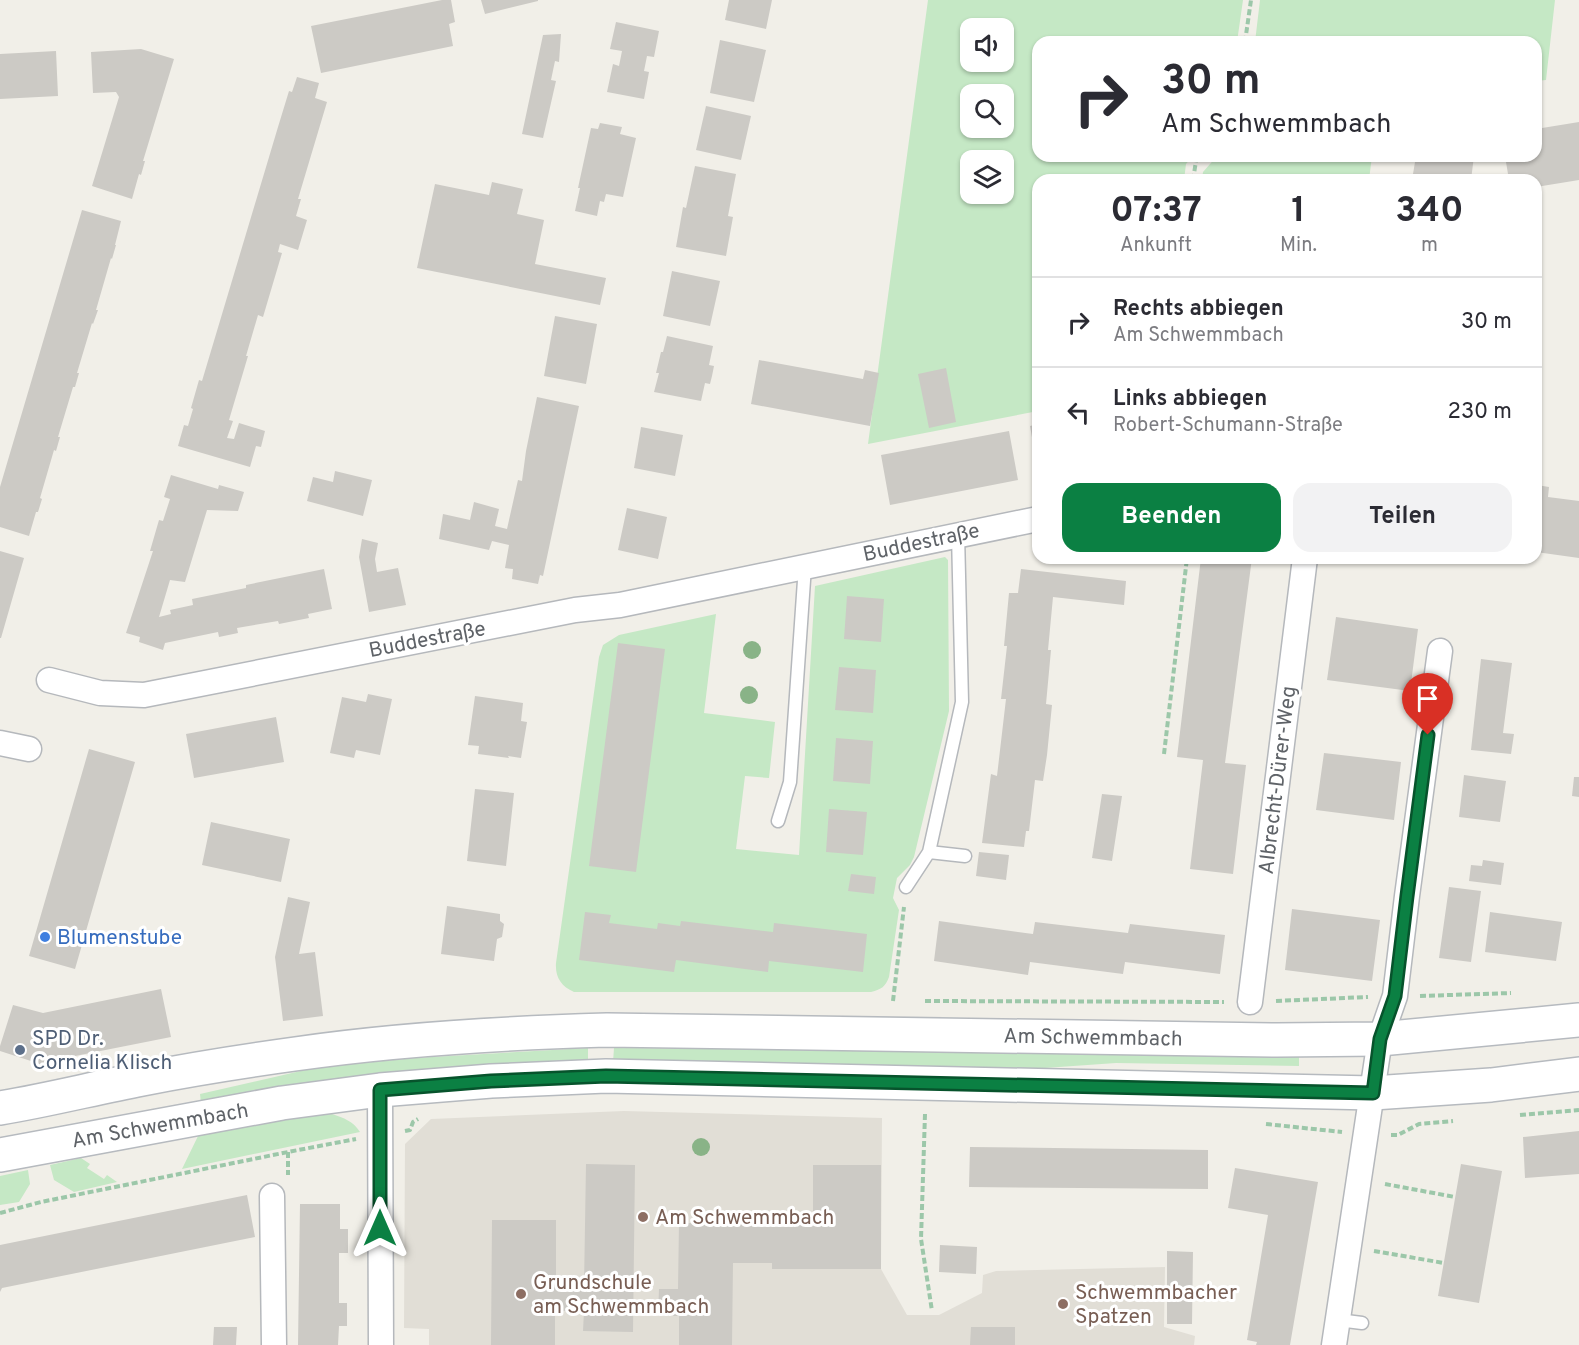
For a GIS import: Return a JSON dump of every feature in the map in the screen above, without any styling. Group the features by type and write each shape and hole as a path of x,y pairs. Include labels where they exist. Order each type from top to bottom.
{"main road":[{"name":"Am Schwemmbach","path":"0,1108 144,1078 296,1054 426,1039 525,1033 607,1030 1276,1040 1380,1039 1579,1020"},
{"name":"Am Schwemmbach","path":"0,1155 282,1103 380,1090 491,1081 606,1076 1373,1093 1491,1085 1579,1074"}],"street":[{"name":"Buddestraße","path":"49,680 100,693 144,695 574,610 620,604 1032,520"},
{"name":"Albrecht-Dürer-Weg","path":"1251,1002 1304,564"},
{"path":"1334,1345 1380,1039 1395,996 1440,651"},
{"path":"0,743 29,749"},
{"path":"380,1090 381,1345"},
{"path":"272,1196 274,1345"}],"lane":[{"path":"906,887 929,852 962,702 958,534"},
{"path":"778,821 790,782 805,566"},
{"path":"929,852 965,856"},
{"path":"1338,1320 1362,1323"}],"path":[{"path":"1246,36 1251,0"},
{"path":"1164,754 1186,564"},
{"path":"904,1001 892,1001 906,887"},
{"path":"916,1001 1251,1002 1518,993"},
{"path":"925,1109 921,1239 932,1311"},
{"path":"1510,1116 1579,1110"},
{"path":"1367,1135 1398,1135 1419,1124 1453,1121"},
{"path":"0,1214 41,1202 380,1135"},
{"path":"1360,1180 1455,1197"},
{"path":"1349,1246 1444,1263"}],"shaded area":[{"name":"Am Schwemmbach","path":"624,1111 882,1118 881,1269 907,1315 939,1315 982,1293 983,1275 996,1271 1165,1267 1164,1327 1195,1336 1194,1345 429,1345 429,1329 404,1328 405,1144 431,1119"}],"green space":[{"path":"928,0 1243,0 1238,36 1032,36 1032,162 1188,162 1185,174 1032,174 1032,412 868,444"},
{"path":"1260,0 1555,0 1546,80 1542,80 1542,36 1256,36"},
{"path":"1212,162 1371,162 1370,174 1203,174"},
{"path":"945,557 948,560 949,711 914,857 910,865 897,878 893,898 899,910 889,977 884,985 871,992 574,992 566,987 558,977 556,963 599,657 603,645 619,635 716,614 704,713 775,722 769,778 745,776 736,849 799,855 815,586"},
{"path":"588,1048 588,1064 201,1103 200,1094 318,1067 415,1058"},
{"path":"614,1048 1299,1053 1299,1066 1116,1063 1001,1071 613,1062"},
{"path":"332,1114 351,1123 360,1132 182,1169 199,1134"},
{"path":"81,1158 90,1164 87,1168 104,1179 107,1175 117,1182 74,1192 54,1180 50,1165"},
{"path":"28,1170 30,1184 19,1202 0,1205 0,1176"}],"building":[{"path":"451,0 455,22 449,24 453,46 321,73 311,26"},
{"path":"481,0 538,0 538,1 485,14"},
{"path":"729,0 772,0 766,29 725,20"},
{"path":"616,22 659,31 654,57 647,56 644,71 649,72 644,99 607,92 613,64 619,66 622,51 610,49"},
{"path":"561,34 559,62 555,61 551,80 556,81 543,138 522,134 543,35"},
{"path":"720,40 766,50 754,102 710,93"},
{"path":"141,49 174,59 132,199 92,186 119,97 116,92 93,93 91,52"},
{"path":"56,51 58,96 0,99 0,54"},
{"path":"297,77 319,83 315,98 327,102 298,199 301,199 296,216 307,220 298,250 280,244 278,252 282,253 263,317 258,315 229,420 233,421 227,438 234,439 239,423 265,431 261,447 256,446 250,467 178,446 184,425 188,426 199,380 202,381 289,91 292,92"},
{"path":"706,106 751,116 741,160 696,150"},
{"path":"1579,122 1579,180 1542,186 1542,174 1508,174 1506,162 1542,162 1542,128"},
{"path":"600,123 622,127 620,134 636,138 623,197 606,194 604,202 600,201 597,216 575,211 591,128 598,129"},
{"path":"1415,162 1473,162 1472,174 1413,174"},
{"path":"695,166 736,174 728,216 733,217 726,256 676,247 683,207 686,208"},
{"path":"492,182 523,189 517,214 544,220 535,264 606,278 600,305 417,268 435,184 489,195"},
{"path":"82,210 121,221 96,310 98,310 92,323 75,387 73,387 58,437 60,437 56,451 54,450 40,498 42,499 29,536 0,527 0,487"},
{"path":"672,271 720,281 710,326 663,316"},
{"path":"555,316 597,324 586,384 544,376"},
{"path":"667,336 713,346 709,365 714,366 712,376 710,384 705,383 701,401 654,392 659,373 656,373"},
{"path":"759,360 863,379 865,370 879,373 870,426 751,404"},
{"path":"946,368 956,422 929,428 918,374"},
{"path":"537,397 579,406 543,576 540,575 538,584 512,579 513,569 505,568 509,545 492,541 489,550 439,539 443,514 470,520 474,502 499,509 495,526 507,529 518,480 522,481"},
{"path":"641,427 683,435 675,476 634,468"},
{"path":"1009,431 1018,480 890,505 881,455"},
{"path":"335,471 372,480 363,516 307,501 313,477 333,482"},
{"path":"171,475 218,489 219,485 244,492 238,511 207,510 185,582 170,580 159,617 171,614 170,610 193,605 192,599 324,569 332,609 308,614 309,618 279,624 278,621 237,628 238,633 219,637 218,632 165,643 163,650 139,642 140,637 126,633 153,551 150,551 159,520 163,521 170,499 164,497"},
{"path":"1542,486 1549,487 1548,497 1579,501 1579,558 1542,553"},
{"path":"627,508 667,517 658,559 618,550"},
{"path":"362,539 378,543 375,559 377,572 398,568 406,605 369,612 359,557"},
{"path":"0,551 24,558 1,638 0,638"},
{"path":"1200,564 1251,564 1225,763 1246,765 1233,874 1190,869 1203,760 1177,757"},
{"path":"1021,569 1126,581 1124,605 1053,597 1046,704 1052,705 1047,755 1043,781 1035,780 1029,831 1026,831 1024,847 982,843 991,774 997,776 1006,699 1001,699 1007,646 1004,646 1009,593 1018,593"},
{"path":"847,596 884,599 881,642 844,639"},
{"path":"1336,617 1418,629 1410,691 1327,680"},
{"path":"618,643 665,649 636,872 589,866"},
{"path":"1481,659 1512,663 1503,733 1514,734 1511,754 1471,750"},
{"path":"839,667 876,670 873,713 835,710"},
{"path":"368,694 392,699 380,755 356,750 354,758 330,753 342,697 366,702"},
{"path":"475,696 523,703 521,721 527,722 521,758 478,754 479,746 468,745"},
{"path":"276,717 284,762 194,778 186,734"},
{"path":"836,738 873,741 870,784 833,781"},
{"path":"89,749 135,762 75,969 29,956"},
{"path":"1324,753 1401,762 1394,820 1316,810"},
{"path":"1464,775 1506,781 1500,822 1459,817"},
{"path":"1574,777 1579,777 1579,797 1572,796"},
{"path":"475,789 514,793 506,866 467,861"},
{"path":"1102,794 1122,796 1112,861 1092,858"},
{"path":"829,809 867,812 863,855 826,852"},
{"path":"211,822 290,839 281,882 202,865"},
{"path":"979,852 1009,855 1006,880 976,876"},
{"path":"1483,860 1504,863 1501,885 1469,881 1471,865 1482,866"},
{"path":"851,874 876,877 874,894 848,891"},
{"path":"1449,887 1481,891 1471,962 1439,958"},
{"path":"288,897 310,902 299,954 315,952 323,1016 283,1021 275,957"},
{"path":"447,906 500,914 500,921 504,924 502,937 497,939 494,961 441,954"},
{"path":"1292,909 1380,920 1372,981 1285,970"},
{"path":"585,912 611,915 609,923 657,929 658,923 680,926 681,921 773,932 774,923 867,934 863,972 769,961 768,972 676,960 674,972 579,960"},
{"path":"1490,912 1562,922 1556,961 1485,952"},
{"path":"939,921 1033,934 1035,922 1128,933 1130,924 1225,935 1220,974 1125,962 1123,974 1030,962 1028,975 934,961"},
{"path":"161,989 171,1037 50,1061 43,1066 0,1051 13,1005 43,1013"},
{"path":"1579,1131 1579,1174 1525,1178 1523,1137"},
{"path":"970,1147 1208,1150 1208,1189 969,1187"},
{"path":"586,1164 635,1165 633,1332 583,1331 584,1311 555,1311 555,1345 491,1345 492,1220 556,1220 556,1287 584,1287"},
{"path":"1461,1164 1502,1171 1479,1303 1438,1296"},
{"path":"813,1165 881,1165 881,1269 772,1269 772,1263 733,1263 732,1345 679,1345 679,1316 658,1316 659,1289 678,1289 679,1223 813,1224"},
{"path":"1235,1168 1318,1182 1290,1345 1256,1345 1257,1342 1247,1340 1268,1215 1228,1208"},
{"path":"247,1195 255,1237 2,1288 0,1292 0,1245"},
{"path":"300,1204 340,1204 340,1229 348,1229 348,1253 339,1253 339,1303 347,1303 347,1326 339,1326 338,1345 298,1345"},
{"path":"940,1245 977,1247 976,1274 939,1272"},
{"path":"1167,1251 1193,1252 1192,1324 1167,1324"},
{"path":"214,1327 237,1327 236,1345 213,1345"},
{"path":"971,1327 1015,1327 1015,1345 970,1345"}],"place":[{"name":"Blumenstube","path":"45,937"},
{"name":"SPD Dr. Cornelia Klisch","path":"20,1050"},
{"name":"Am Schwemmbach","path":"643,1217"},
{"name":"Grundschule am Schwemmbach","path":"521,1294"},
{"name":"Schwemmbacher Spatzen","path":"1063,1304"}],"route":[{"path":"380,1228 380,1090 491,1081 606,1076 1373,1093 1380,1039 1395,996 1428,735"}]}
